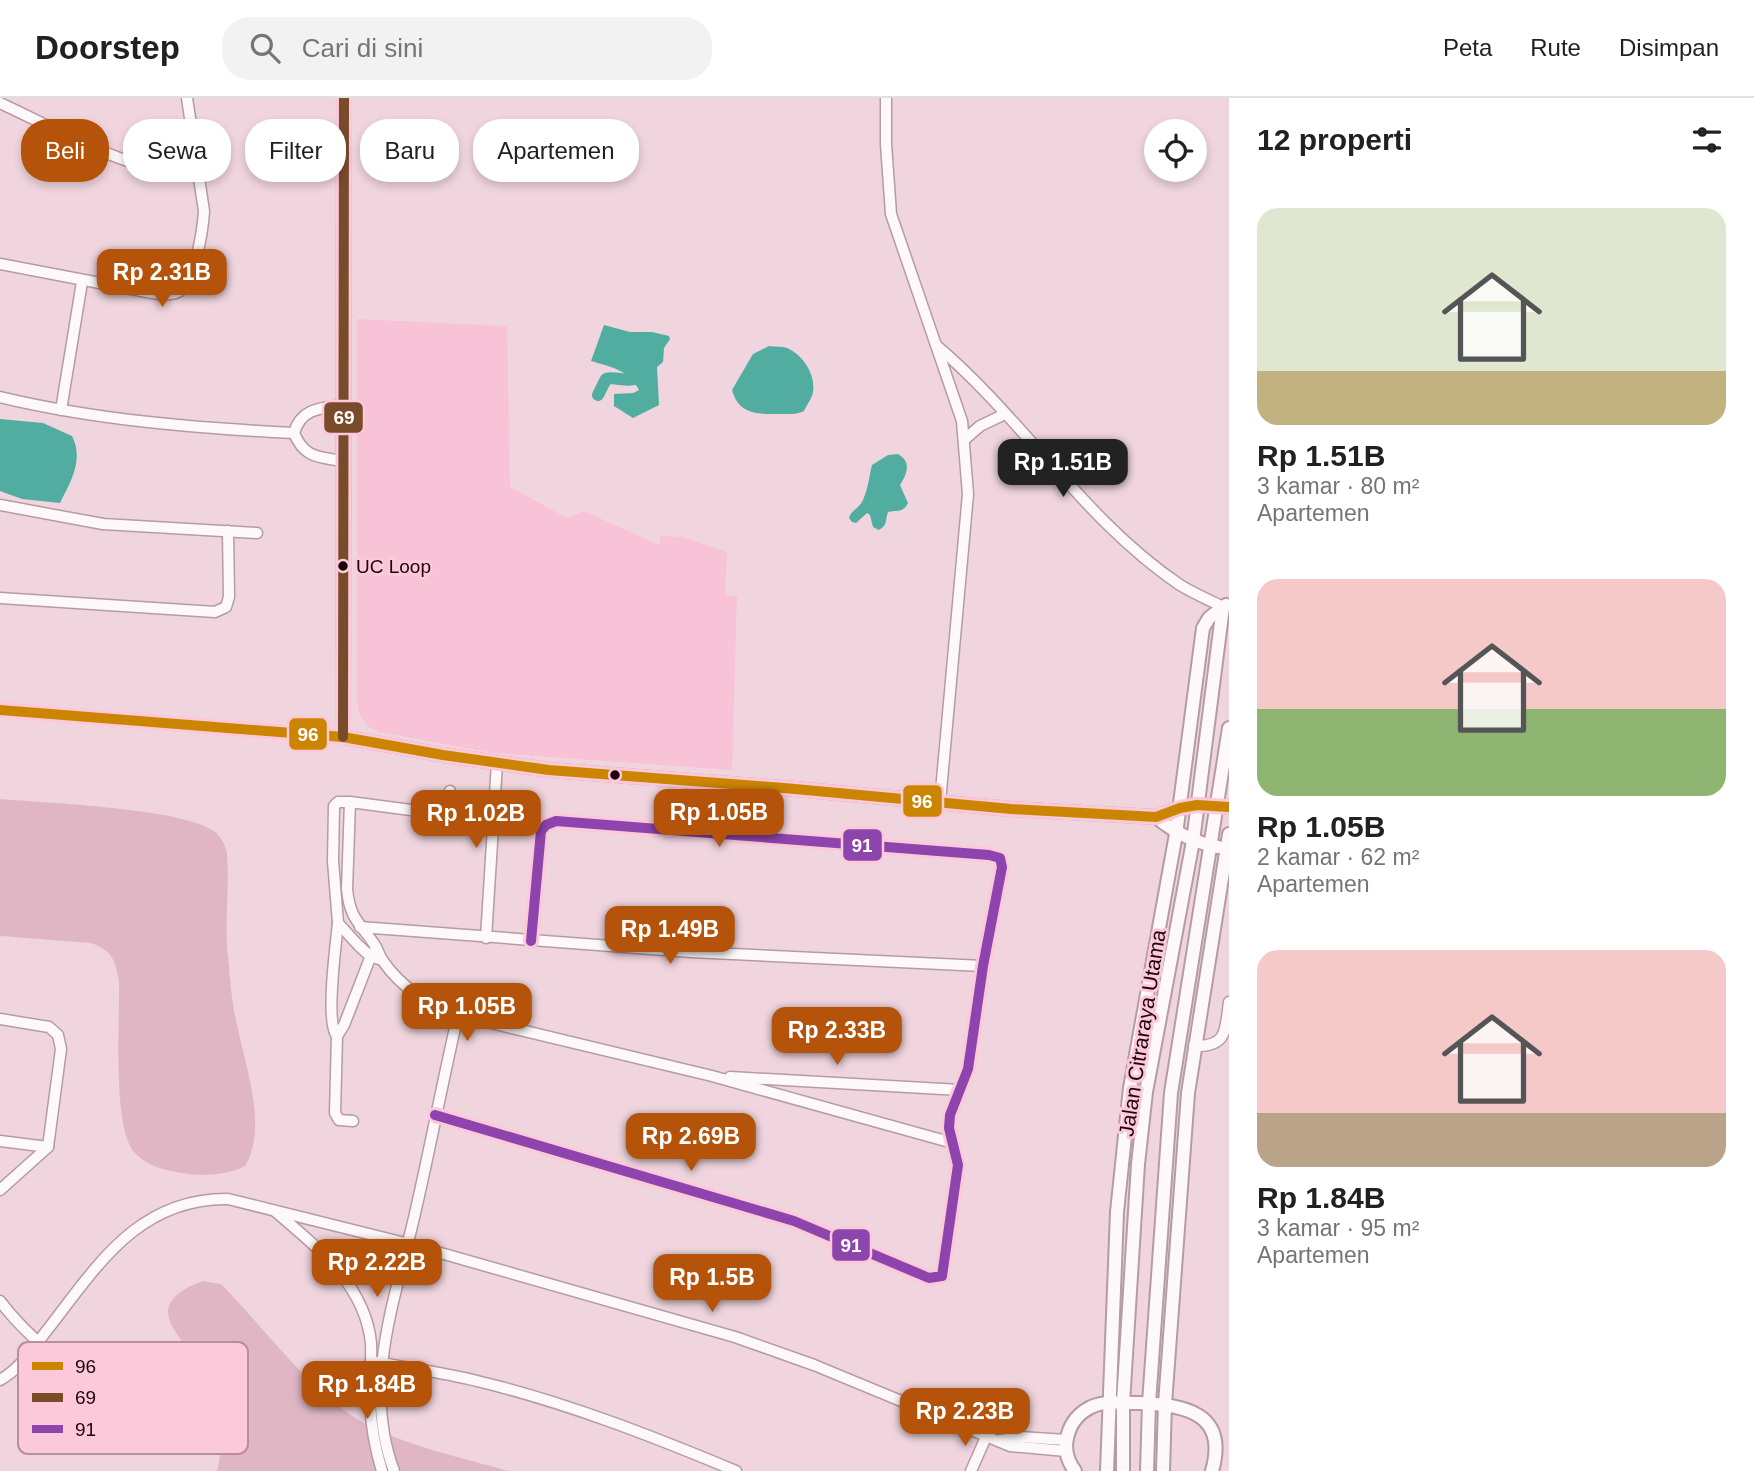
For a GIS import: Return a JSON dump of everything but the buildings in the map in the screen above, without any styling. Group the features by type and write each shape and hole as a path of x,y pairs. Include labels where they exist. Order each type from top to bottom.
{"street":[{"path":"187,98 190,119"},
{"path":"343,737 344,98"},
{"path":"886,98 891,214 962,421 964,440 968,495 940,802"},
{"path":"0,103 123,159"},
{"path":"0,264 82,282 173,294 184,289 190,281 203,226 200,182"},
{"path":"61,410 82,282"},
{"path":"936,346 964,370 1050,465 1129,544 1181,585 1226,604"},
{"path":"0,397 61,410 213,429 294,433"},
{"path":"343,461 310,455 300,447 294,433 299,419 307,412 344,405"},
{"path":"964,440 980,426 1005,414"},
{"path":"0,505 103,524 257,533"},
{"path":"0,598 215,612 226,607 229,597 228,531"},
{"name":"Jalan Citraraya Utama","path":"1123,1471 1123,1403 1133,1215 1146,1092 1193,841 1226,604"},
{"name":"Jalan Citraraya Utama","path":"1107,1471 1117,1212 1130,1088 1176,834 1203,628 1209,618 1226,604"},
{"path":"0,710 343,737 498,763 628,777 1011,809 1156,817 1197,805 1223,807"},
{"name":"Jalan Citraraya Utama","path":"1147,1471 1149,1404 1171,1093 1212,846 1223,807 1229,729"},
{"path":"486,938 498,763"},
{"path":"337,1036 332,1030 333,972 338,923 333,861 334,806 338,802 350,802 428,810 442,805 450,791"},
{"path":"350,802 347,889 351,913 382,960 414,992 435,1005 458,1015 712,1076 953,1143"},
{"path":"1156,817 1176,834 1193,841 1227,848"},
{"path":"435,1115 794,1221 933,1278 942,1276 958,1165 950,1115 968,1069 983,966 1002,867 1000,858 564,821 546,825 541,831 531,942"},
{"path":"1163,1471 1165,1404 1188,1093 1229,834"},
{"path":"338,923 370,956 382,960"},
{"path":"360,927 531,942 983,966"},
{"path":"353,1121 339,1120 335,1113 337,1036 344,1025 375,946"},
{"path":"1194,1046 1209,1046 1224,1035 1229,1002"},
{"path":"382,1471 374,1447 371,1415 376,1362 408,1244 458,1015"},
{"path":"0,1019 49,1027 58,1035 61,1049 48,1147 0,1190"},
{"path":"712,1076 960,1090"},
{"path":"0,1141 48,1147"},
{"path":"0,1301 11,1316 38,1342 95,1268 149,1218 206,1198 228,1199 408,1244 735,1337 814,1364 1018,1448 1066,1446"},
{"path":"273,1210 310,1241 350,1285 366,1320 376,1362 387,1450 394,1471"},
{"path":"376,1362 477,1381 550,1403 685,1449 736,1471"},
{"path":"0,1380 18,1367"},
{"path":"1075,1471 1070,1465 1066,1446 1071,1425 1081,1413 1094,1405 1109,1403 1165,1404 1198,1412 1223,1439 1224,1457 1212,1471"},
{"path":"971,1471 986,1437"}],"shaded area":[{"path":"357,319 507,326 510,487 567,518 584,511 659,545 661,536 682,537 727,552 725,595 737,596 732,770 493,753 379,732 369,727 359,714 357,701"},
{"path":"604,325 630,332 652,332 669,336 670,339 664,348 663,362 657,367 659,405 633,418 614,406 614,394 639,390 635,383 619,370 591,361"},
{"path":"769,346 785,347 793,351 808,368 813,389 804,411 793,414 751,412 735,398 732,390 753,354"},
{"path":"0,419 43,423 72,436 77,454 75,470 60,503 22,499 0,491"},
{"path":"898,454 907,464 900,485 908,503 906,506 888,512 885,524 879,530 873,527 867,513 856,523 852,522 849,518 863,500 872,465 888,455"},
{"path":"0,799 113,808 175,817 199,824 215,832 222,840 227,855 227,944 232,993 255,1112 252,1150 245,1166 222,1173 189,1174 156,1167 134,1152 127,1139 120,1097 119,982 114,962 104,949 91,943 0,936"},
{"path":"203,1281 221,1284 307,1378 345,1411 364,1423 415,1444 508,1471 217,1471 220,1454 248,1454 248,1342 182,1342 172,1326 168,1311 172,1300 187,1288"}],"waterway":[{"path":"598,395 606,379 634,379"}],"transit line":[{"name":"69","path":"343,737 344,98"},
{"name":"96","path":"0,710 343,737 549,770 1011,809 1156,817 1197,805 1229,807"},
{"name":"91","path":"435,1115 794,1221 929,1278 942,1276 958,1165 949,1128 950,1115 968,1069 983,966 1002,867 1000,858 556,821 546,825 541,831 531,941"}],"place":[{"name":"UC Loop","path":"343,566"}]}
